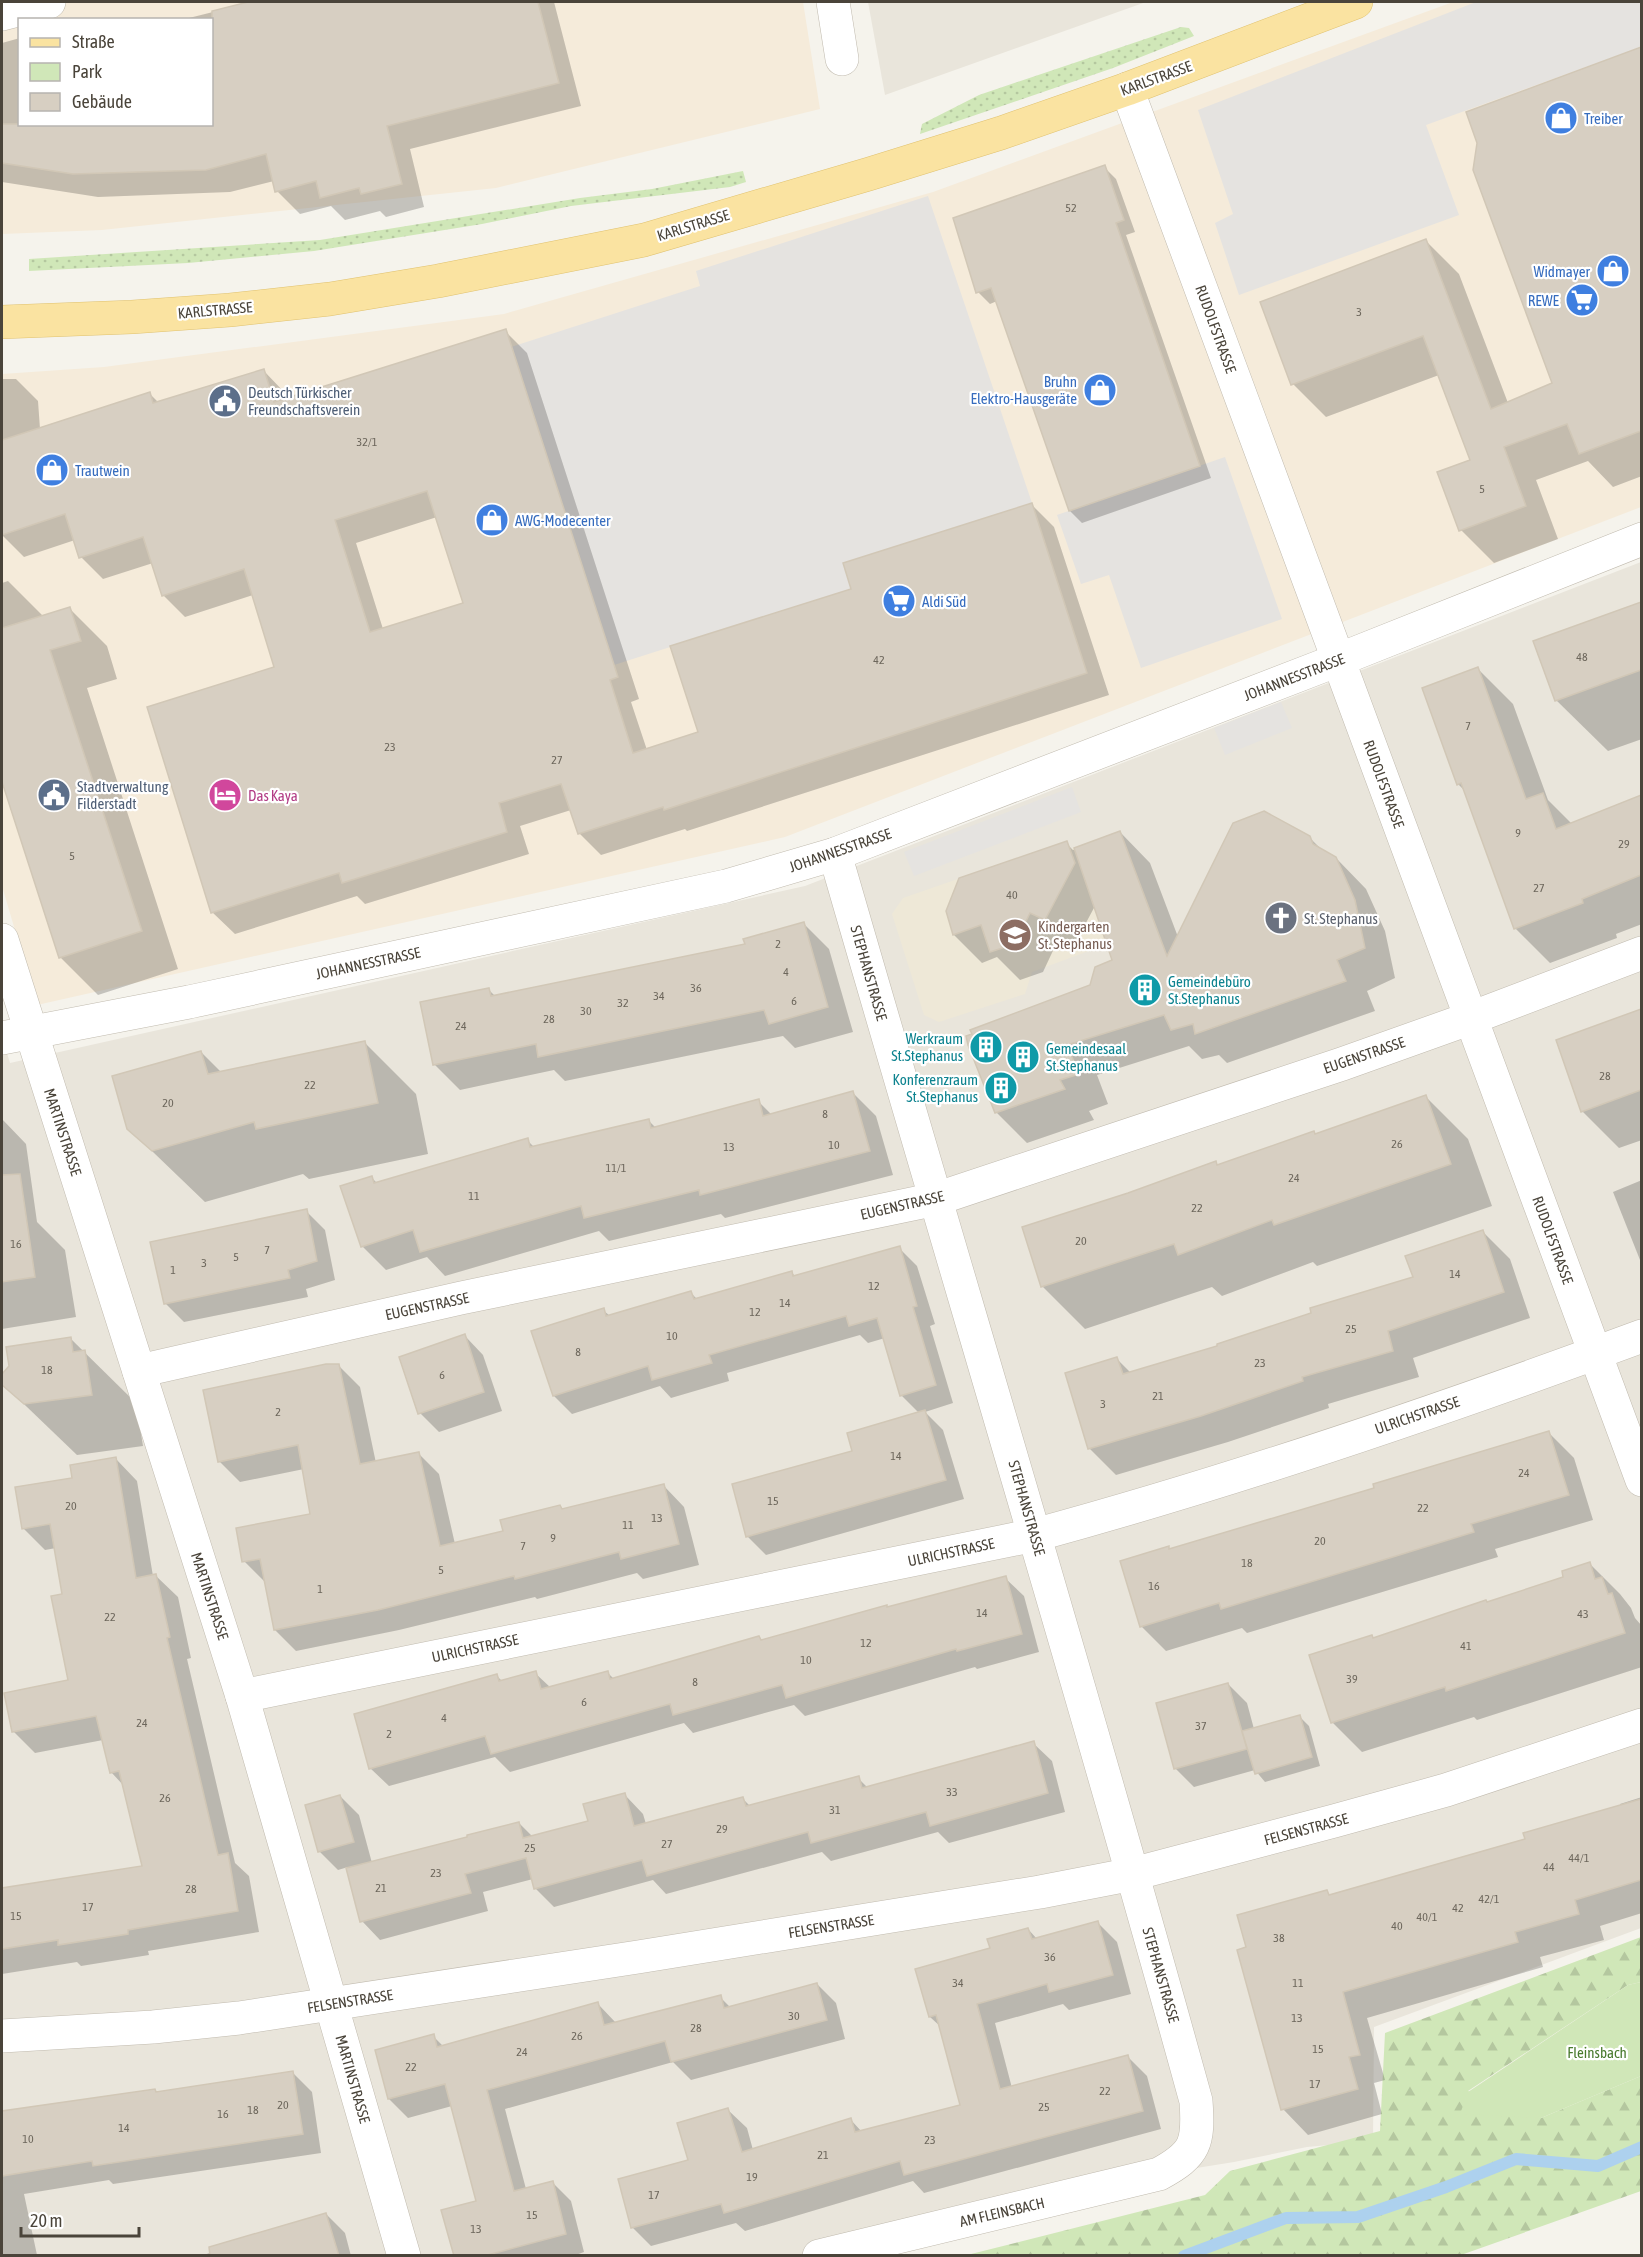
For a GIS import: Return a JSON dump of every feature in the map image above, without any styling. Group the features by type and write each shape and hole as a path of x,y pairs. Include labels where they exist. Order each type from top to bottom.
{"main road":[{"name":"KARLSTRASSE","path":"2,322 132,317 230,310 330,299 438,281 644,240 1001,133 1127,89 1356,2"}],"street":[{"path":"2,14 49,2"},
{"path":"833,2 842,59"},
{"name":"RUDOLFSTRASSE","path":"1127,89 1641,1480"},
{"name":"JOHANNESSTRASSE","path":"16,1036 189,1002 726,886 835,854 1338,660 1641,538"},
{"name":"STEPHANSTRASSE","path":"835,854 1035,1535 1196,2101 1198,2124 1195,2142 1182,2162"},
{"name":"MARTINSTRASSE","path":"2,940 16,1036 139,1371 242,1696 333,2004 404,2256"},
{"name":"EUGENSTRASSE","path":"139,1371 461,1298 936,1199 1342,1064 1641,953"},
{"name":"ULRICHSTRASSE","path":"242,1696 1035,1535 1120,1512 1252,1471 1641,1336"},
{"name":"FELSENSTRASSE","path":"2,2036 153,2027 333,2004 946,1908 1133,1874 1446,1790 1641,1725"},
{"name":"AM FLEINSBACH","path":"819,2256 1159,2174 1182,2162"}],"shaded area":[{"path":"2,2 803,2 820,109 496,188 102,230 2,234"},
{"path":"868,2 1146,2 885,95"},
{"path":"1453,2 1641,2 1641,507 785,837 37,1005 2,886 2,374 104,367 504,314 933,192"},
{"path":"1476,2 1641,2 1641,47 1426,125 1459,215 1239,295 1215,223 1233,214 1198,110"},
{"path":"928,196 1032,503 843,563 851,589 614,665 511,347 700,286 696,271"},
{"path":"1225,457 1282,619 1141,668 1109,575 1081,584 1057,515"},
{"path":"1641,562 1641,1928 1374,2027 1373,2141 1307,2147 1159,2174 820,2255 2,2255 2,1037 10,1063 805,886"},
{"path":"1281,702 1292,728 1225,755 1214,728"},
{"path":"1072,787 1081,812 914,876 904,852"},
{"name":"Kindergarten St. Stephanus","path":"1120,831 1156,926 1032,972 1025,994 939,1022 924,1015 892,914 903,898 1067,841 1070,849"}],"green space":[{"path":"1181,27 1189,28 1194,36 1113,68 920,134 922,124 979,95"},
{"path":"743,171 746,182 730,187 571,206 482,224 314,251 188,263 29,271 29,259 320,240 580,198 652,189"},
{"path":"1641,1937 1641,1982 1628,1985 1468,2091 1541,2118 1641,2076 1641,2191 1461,2255 963,2256 1205,2195 1230,2171 1380,2131 1385,2033"},
{"name":"Fleinsbach","path":"1641,1982 1641,2076 1541,2118 1460,2114 1468,2092 1628,1985"}],"building":[{"path":"248,2 538,2 559,83 387,126 402,184 361,194 359,188 320,198 316,181 275,192 266,154 206,170 73,174 2,163 2,124 18,124 18,126 213,126 212,11"},
{"name":"REWE","path":"1641,47 1641,431 1579,454 1567,424 1504,447 1526,506 1459,531 1437,472 1470,460 1423,336 1291,385 1260,302 1426,239 1491,409 1552,383 1473,170 1477,143 1466,112"},
{"name":"Bruhn Elektro-Hausgeräte","path":"1105,165 1124,220 1116,223 1200,466 1069,511 991,288 976,293 953,218"},
{"path":"506,329 618,677 610,680 633,753 698,732 670,646 851,589 843,563 1032,503 1087,673 664,810 663,807 578,834 561,784 499,803 507,832 342,883 339,873 211,913 147,707 274,667 244,569 162,596 143,537 79,558 65,514 2,535 2,440 150,392 153,403 264,369 274,402","holes":["427,491 463,603 370,632 335,520"]},
{"path":"1641,602 1641,670 1555,701 1533,641"},
{"path":"70,607 81,641 50,650 142,931 59,958 2,782 2,628"},
{"path":"1478,667 1526,799 1543,793 1556,829 1641,795 1641,875 1582,899 1583,903 1514,929 1461,783 1457,785 1422,688"},
{"path":"1264,811 1310,836 1313,844 1336,857 1355,900 1365,948 1337,960 1346,981 1195,1034 1193,1024 1171,1030 1164,1015 1067,1045 1079,1074 1060,1080 1065,1089 995,1113 968,1045 966,1036 972,1034 970,1030 1090,985 1095,967 1112,960 1074,848 1120,831 1167,956 1233,823"},
{"path":"1067,841 1075,863 1045,920 1030,913 1015,944 990,952 981,925 953,935 946,911 959,878"},
{"path":"804,922 828,1007 769,1024 764,1010 538,1057 536,1044 433,1065 420,1002 489,988 491,996 745,944 743,939"},
{"path":"1641,1009 1641,1090 1581,1112 1556,1040"},
{"path":"365,1041 378,1103 256,1129 254,1122 152,1151 127,1129 112,1076 201,1051 208,1074"},
{"path":"853,1091 870,1151 700,1195 699,1190 584,1218 581,1206 420,1252 413,1230 361,1247 340,1186 372,1176 374,1183 528,1138 530,1147 649,1119 651,1128 759,1099 763,1116"},
{"path":"1426,1095 1451,1164 1274,1225 1272,1220 1178,1255 1174,1244 1041,1287 1022,1227 1128,1193 1216,1161 1217,1165 1314,1131 1315,1134"},
{"path":"20,1174 35,1277 2,1282 2,1175"},
{"path":"307,1209 317,1261 288,1270 290,1278 164,1304 150,1242"},
{"path":"1483,1230 1504,1292 1388,1331 1393,1351 1302,1377 1303,1381 1201,1416 1088,1449 1065,1373 1117,1357 1123,1374 1217,1346 1217,1344 1311,1313 1310,1308 1413,1277 1405,1256"},
{"path":"900,1246 917,1306 913,1307 936,1385 900,1396 877,1318 849,1326 846,1316 709,1355 712,1363 652,1380 648,1366 553,1396 531,1331 604,1308 606,1316 691,1291 694,1299 792,1271 793,1276"},
{"path":"465,1334 484,1392 418,1414 399,1357"},
{"path":"71,1337 73,1352 85,1350 92,1395 24,1404 2,1385 2,1374 9,1366 6,1347"},
{"path":"326,1364 339,1364 360,1464 419,1452 440,1546 503,1531 500,1520 560,1505 562,1509 664,1484 679,1544 621,1559 619,1552 515,1579 514,1576 378,1610 274,1630 260,1559 242,1562 236,1528 310,1514 298,1445 218,1462 203,1390"},
{"path":"925,1410 946,1480 746,1537 732,1484 852,1451 847,1433"},
{"path":"1549,1431 1569,1495 1471,1524 1474,1532 1221,1609 1219,1603 1140,1627 1120,1561 1169,1546 1169,1549 1374,1488 1373,1484"},
{"path":"116,1457 136,1578 156,1574 170,1637 167,1638 218,1855 228,1853 238,1911 128,1930 128,1934 58,1945 58,1940 2,1949 2,1888 142,1866 119,1771 110,1773 96,1716 12,1732 4,1693 68,1680 51,1596 62,1594 50,1524 22,1529 15,1487 72,1478 70,1465"},
{"path":"1590,1562 1595,1579 1602,1577 1608,1594 1612,1593 1625,1633 1446,1691 1445,1687 1331,1723 1309,1655 1372,1635 1373,1638 1563,1577 1562,1571"},
{"path":"1006,1576 1022,1634 957,1651 956,1649 786,1698 782,1685 673,1715 670,1704 491,1754 485,1736 369,1769 354,1714 497,1674 499,1681 536,1671 541,1689 608,1671 610,1679 759,1636 761,1640 887,1605 887,1607"},
{"path":"1228,1683 1247,1749 1174,1769 1156,1703"},
{"path":"1300,1715 1312,1757 1255,1774 1242,1731"},
{"path":"1034,1741 1048,1793 930,1826 926,1812 811,1843 808,1832 647,1876 642,1860 534,1889 526,1858 465,1874 471,1893 360,1922 346,1868 519,1822 523,1838 588,1821 583,1804 625,1793 634,1826 743,1797 746,1806 859,1776 862,1788"},
{"path":"340,1795 354,1842 318,1852 305,1805"},
{"path":"1641,1799 1641,1880 1575,1900 1579,1914 1515,1932 1518,1942 1343,1992 1360,2055 1349,2057 1358,2089 1281,2110 1237,1950 1246,1947 1237,1915 1327,1890 1329,1895 1525,1839 1523,1833"},
{"path":"1098,1921 1113,1975 1049,1992 1047,1984 977,2004 1000,2089 1128,2055 1143,2111 904,2175 900,2161 724,2213 721,2204 631,2228 618,2179 688,2160 677,2123 728,2108 742,2152 851,2118 855,2132 960,2105 936,2015 929,2017 915,1969 990,1948 987,1939 1028,1928 1032,1939"},
{"path":"817,1983 827,2020 671,2062 665,2041 487,2090 514,2191 553,2181 566,2234 484,2256 454,2256 441,2210 476,2201 445,2084 388,2099 375,2050 434,2034 437,2047 598,2002 604,2025 721,1995 724,2008"},
{"path":"293,2071 303,2134 93,2166 92,2161 2,2176 2,2111 155,2089 156,2092"},
{"path":"326,2213 339,2256 210,2256 209,2247"}],"waterway":[{"name":"Fleinsbach","path":"1184,2256 1286,2218 1358,2217 1446,2187 1516,2159 1598,2166 1642,2147"}],"place":[{"name":"Treiber","path":"1561,118"},
{"name":"Widmayer","path":"1613,271"},
{"name":"REWE","path":"1582,300"},
{"name":"Bruhn Elektro-Hausgeräte","path":"1100,390"},
{"name":"Deutsch Türkischer Freundschaftsverein","path":"225,401"},
{"name":"Trautwein","path":"52,470"},
{"name":"AWG-Modecenter","path":"492,520"},
{"name":"Aldi Süd","path":"899,601"},
{"name":"Stadtverwaltung Filderstadt","path":"54,795"},
{"name":"Das Kaya","path":"225,795"},
{"name":"St. Stephanus","path":"1281,918"},
{"name":"Kindergarten St. Stephanus","path":"1015,935"},
{"name":"Gemeindebüro St.Stephanus","path":"1145,990"},
{"name":"Werkraum St.Stephanus","path":"986,1047"},
{"name":"Gemeindesaal St.Stephanus","path":"1023,1057"},
{"name":"Konferenzraum St.Stephanus","path":"1001,1088"}]}
